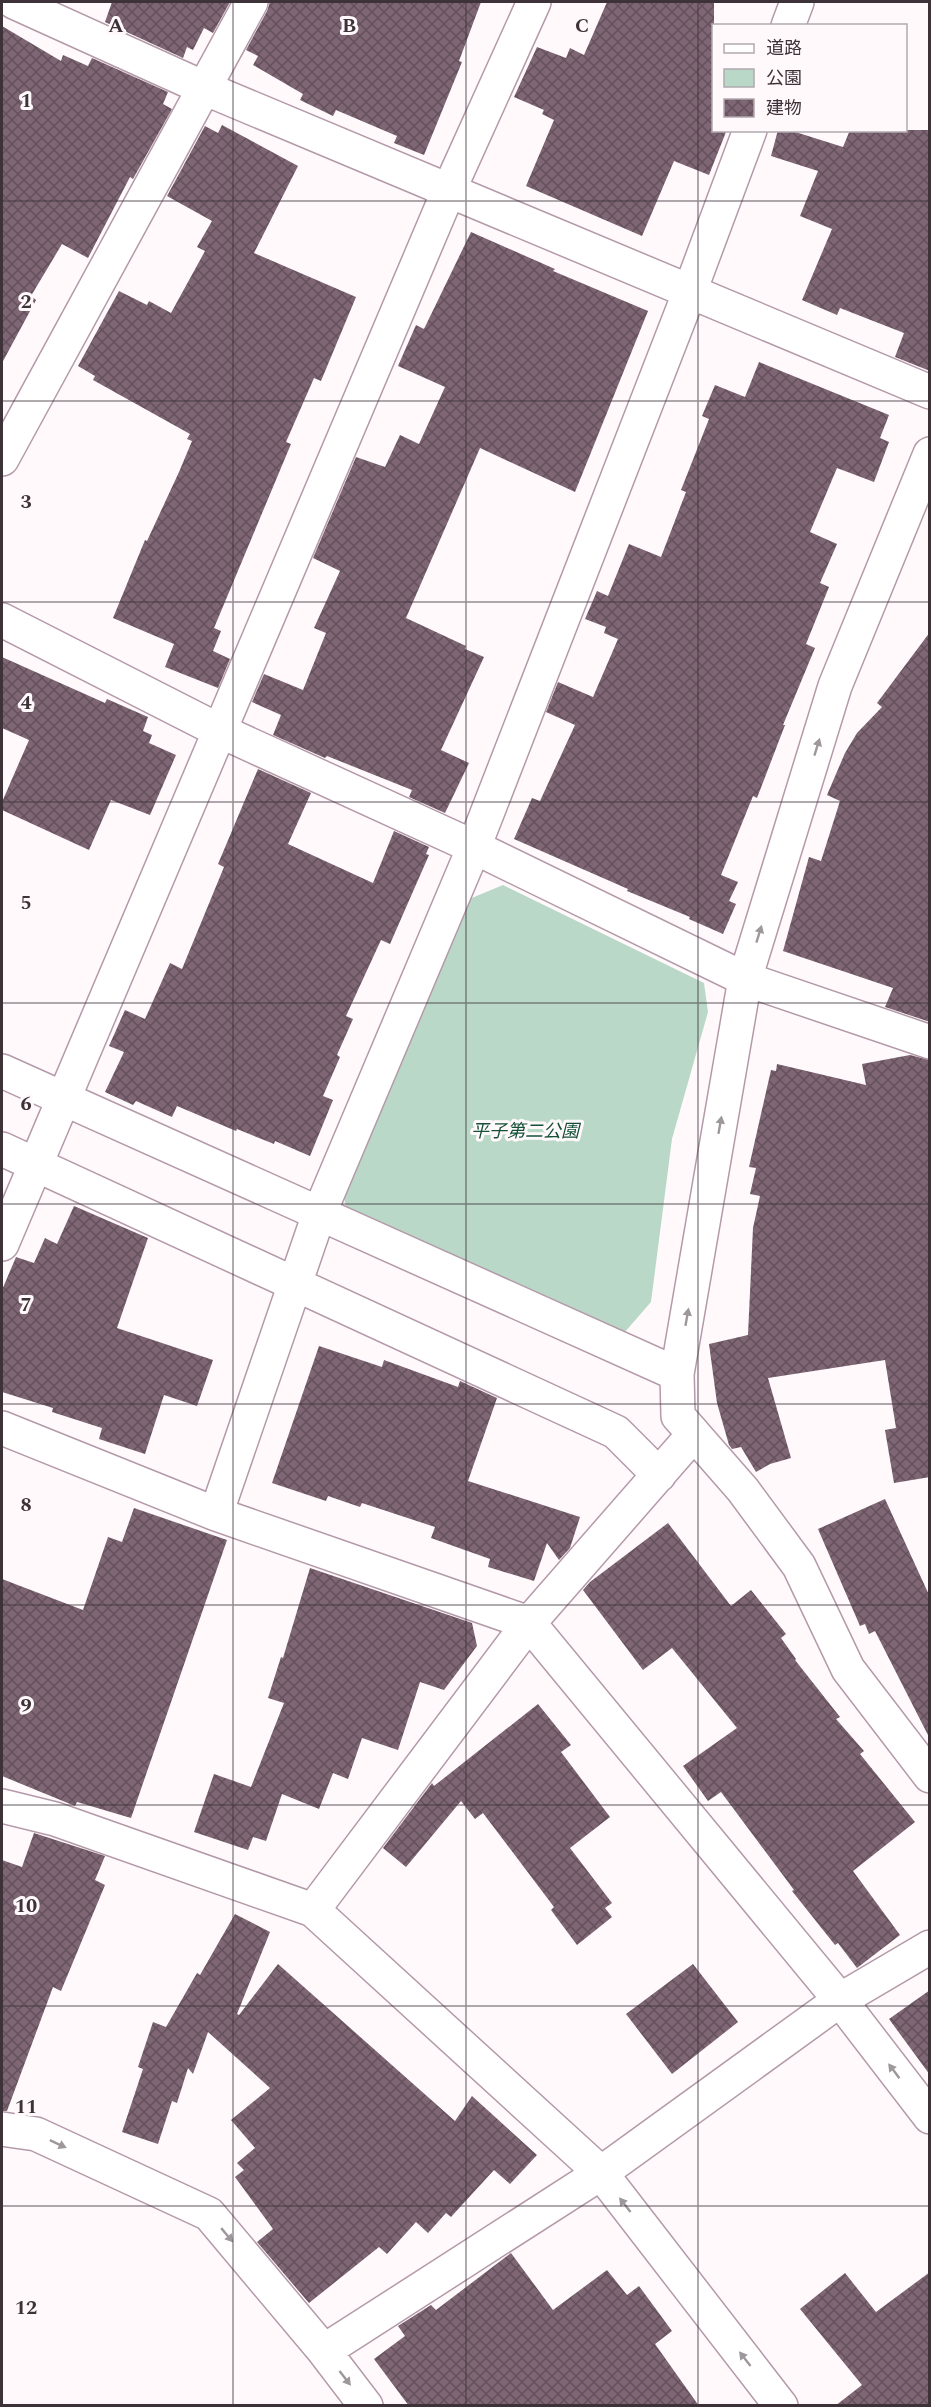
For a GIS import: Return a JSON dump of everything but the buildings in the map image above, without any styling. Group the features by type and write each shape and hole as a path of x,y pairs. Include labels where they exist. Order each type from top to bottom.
{"street":[{"path":"14,2 204,88 930,392"},
{"path":"2,459 251,2"},
{"path":"2,1244 218,730 449,190 534,2"},
{"path":"789,24 797,2"},
{"path":"216,1514 319,1214 474,847 690,291 749,132"},
{"path":"930,454 836,686 746,979 677,1374 678,1416 743,1490 800,1566 848,1669 930,1776"},
{"path":"2,620 218,730 474,847 746,979 930,1042"},
{"path":"2,1071 677,1374"},
{"path":"2,1149 616,1432 658,1475"},
{"path":"2,1428 216,1514 529,1623 840,2000 930,2117"},
{"path":"313,1910 529,1623 694,1434"},
{"path":"2,1806 55,1819 313,1910 601,2173 781,2406"},
{"path":"324,2351 601,2173 840,2000 930,1947"},
{"path":"2,2129 36,2134 209,2214 324,2351 366,2406"}],"green space":[{"name":"平子第二公園","path":"503,885 704,983 708,1012 672,1139 651,1302 624,1333 349,1221 342,1189 462,902"}]}
